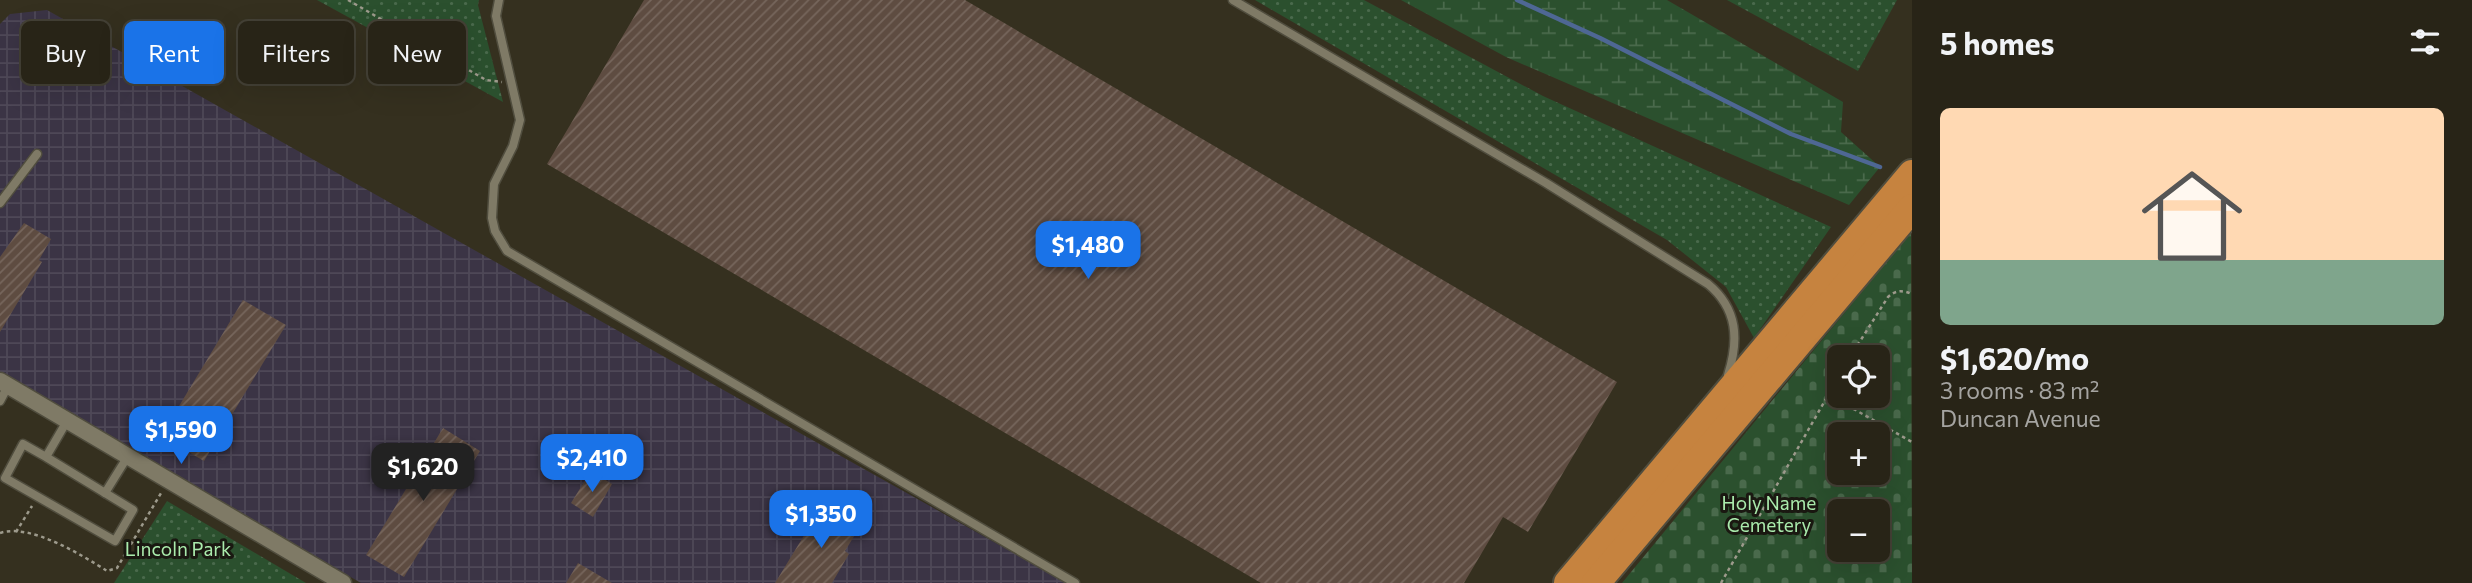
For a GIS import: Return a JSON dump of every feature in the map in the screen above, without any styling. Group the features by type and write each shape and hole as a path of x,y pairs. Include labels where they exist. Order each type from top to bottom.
{"highway":[{"path":"1568,583 1912,174"},
{"path":"1595,583 1909,215"}],"street":[{"path":"4,384 342,583"}],"lane":[{"path":"499,0 496,16 520,120 513,146 494,184 492,218 495,231 507,251 1075,583"},
{"path":"1233,0 1546,183 1715,290 1734,321 1735,349 1718,406"},
{"path":"0,203 37,154"},
{"path":"0,401 4,384"},
{"path":"46,457 67,421"},
{"path":"23,444 105,493 133,510 115,541 5,478 23,444"},
{"path":"105,493 128,456"}],"path":[{"path":"348,0 486,80 512,82"},
{"path":"1858,345 1888,297 1894,292 1904,290 1912,294"},
{"path":"1721,583 1827,398"},
{"path":"1853,408 1912,442"},
{"path":"16,532 37,497"}],"shaded area":[{"path":"47,10 67,21 21,21 21,84 110,84 110,45 124,53 124,84 179,84 1067,583 361,583 0,374 0,24 10,14"}],"green space":[{"path":"317,0 479,0 478,5 503,102 466,82 466,21 368,21 368,28"},
{"path":"1255,0 1364,0 1543,96 1831,227 1754,338 1726,287 1667,240"},
{"path":"1401,0 1667,0 1843,102 1841,132 1880,167 1849,205 1506,57"},
{"path":"1727,0 1897,0 1858,71"},
{"name":"Holy Name Cemetery","path":"1911,232 1912,583 1622,583"},
{"name":"Lincoln Park","path":"167,501 306,583 114,583"}],"building":[{"path":"644,0 965,0 1617,382 1528,532 1503,517 1464,583 1261,583 547,164"},
{"path":"24,223 51,239 39,260 42,262 0,332 0,257"},
{"path":"243,300 286,325 204,461 161,436"},
{"path":"443,428 480,451 404,577 366,555"},
{"path":"591,471 612,484 593,517 571,503"},
{"path":"826,504 861,525 845,551 849,554 832,583 775,583 808,529 810,531"},
{"path":"578,563 612,583 566,583"}],"waterway":[{"path":"1517,0 1600,38 1791,134 1880,167"}]}
